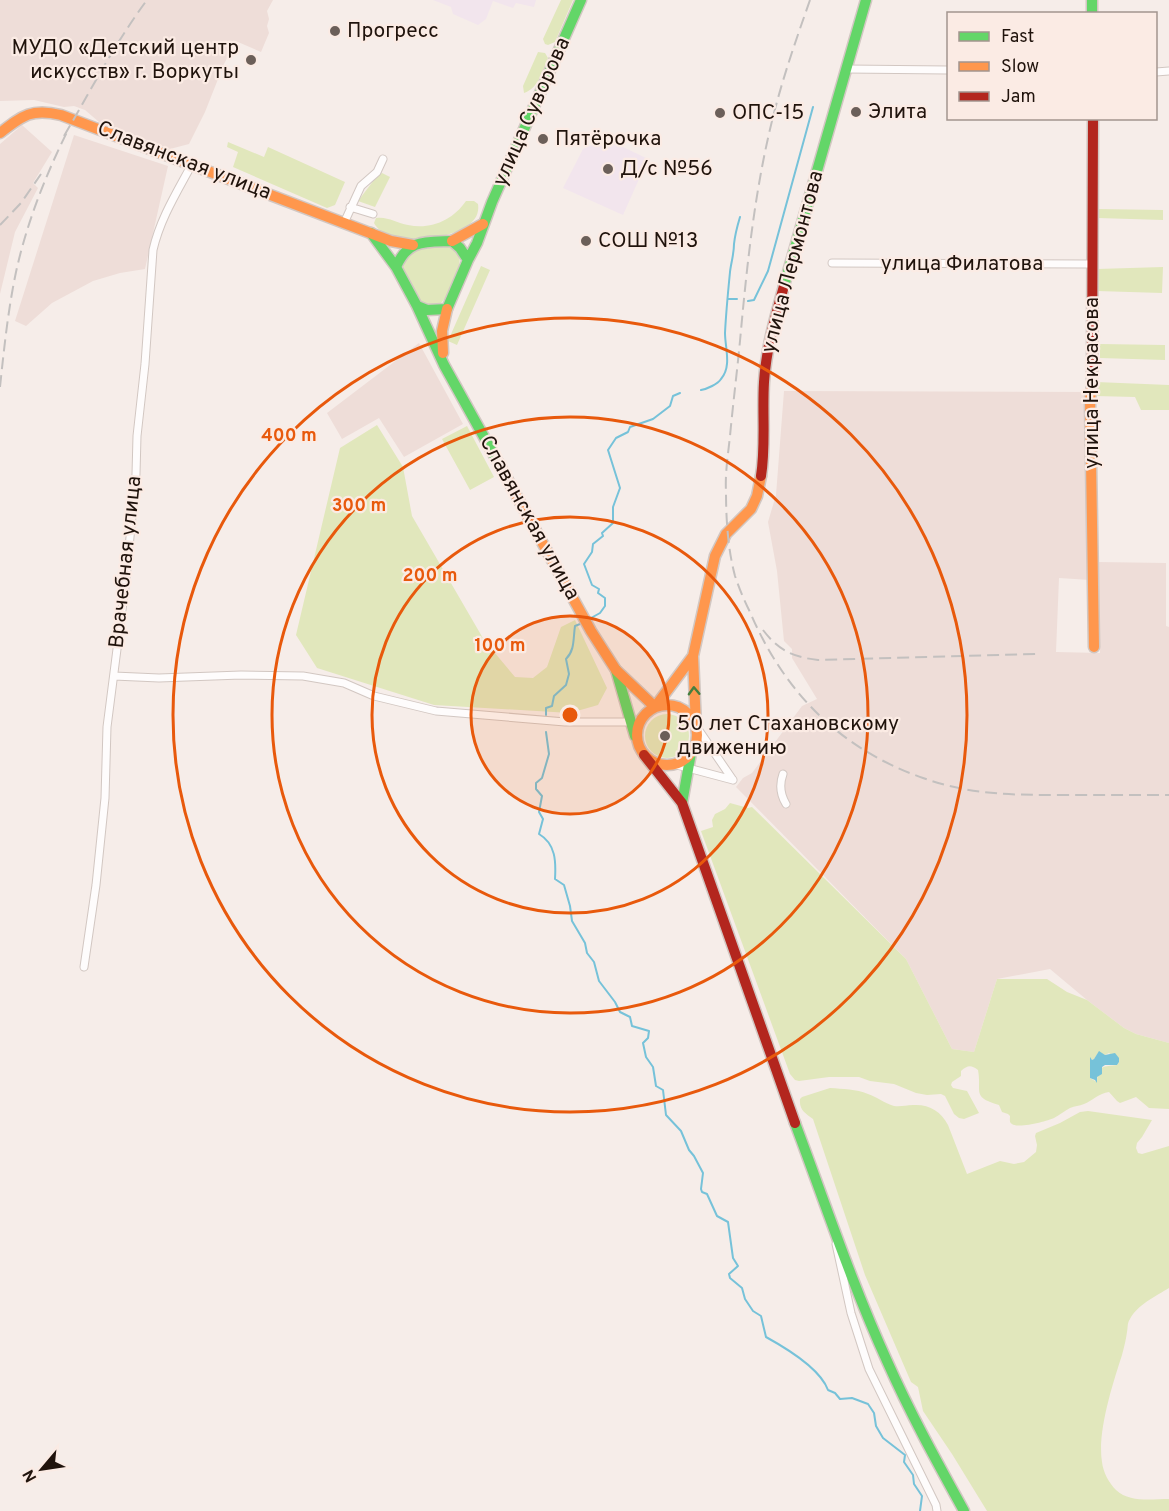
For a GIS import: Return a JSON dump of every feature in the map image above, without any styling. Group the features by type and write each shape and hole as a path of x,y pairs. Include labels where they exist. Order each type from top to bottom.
{"main road":[{"name":"улица Суворова","path":"468,260 581,0"},
{"name":"улица Лермонтова","path":"693,656 715,556 728,531 748,514 758,493 762,458 764,381 772,329 866,0"},
{"name":"Славянская улица","path":"0,133 23,116 32,112 47,111 74,119 391,241 413,245"},
{"name":"улица Некрасова","path":"1093,120 1092,388 1090,399 1094,647"},
{"path":"396,267 402,252 413,245 453,241 483,224"},
{"path":"370,233 396,267 417,306 427,310 447,309"},
{"path":"444,365 442,322 468,260 453,241"},
{"name":"Славянская улица","path":"417,306 444,365 591,631 616,670 655,707"},
{"path":"693,656 655,707 645,714 639,723 636,734 638,744 682,803 859,1294 924,1440 964,1511"},
{"path":"682,803 691,753 696,739 693,656"},
{"name":"Славянская улица","path":"616,670 638,744"},
{"path":"655,707 667,705 680,708 688,714 696,726"},
{"path":"644,755 661,765 673,764 691,753"}],"street":[{"path":"846,69 947,70"},
{"path":"345,223 361,186 377,172 383,159"},
{"name":"Врачебная улица","path":"84,967 105,798 107,727 126,579 153,250 165,213 192,164"},
{"path":"351,207 373,214"},
{"name":"улица Филатова","path":"832,263 1091,264"},
{"path":"114,676 159,678 241,675 303,676 344,683 374,696 436,711 565,722 631,722"},
{"path":"673,764 733,780 696,726"},
{"path":"783,774 780,788 786,804"},
{"path":"831,1221 851,1312 868,1369 937,1511"}],"shaded area":[{"path":"0,0 273,0 267,11 269,33 261,52 238,42 235,43 189,144 170,149 99,122 85,110 74,106 64,107 34,100 0,101"},
{"path":"433,0 536,0 534,7 516,3 513,8 493,1 486,19 478,25 453,14 451,7"},
{"path":"22,125 52,152 33,183 38,188 15,232 0,294 0,144"},
{"path":"74,135 168,166 145,269 93,281 52,303 26,326 15,321"},
{"name":"Д/с №56","path":"598,135 648,159 623,215 563,188 583,149 594,144"},
{"path":"419,343 463,424 404,457 379,418 342,439 327,413"},
{"path":"784,391 1088,392 1090,580 1059,578 1056,652 1100,653 1098,562 1166,563 1166,626 1169,627 1169,1043 1136,1034 1124,1028 1050,969 997,979 974,1052 952,1049 906,959 736,787 743,778 752,773 802,706 817,699 792,658 792,649 784,641 777,571 768,522 776,495"}],"green space":[{"path":"561,0 573,0 555,42 548,45 543,39"},
{"path":"538,52 545,53 548,58 537,83 524,93 523,86"},
{"path":"228,142 264,157 268,147 345,182 335,205 327,208 233,167 238,152 227,147"},
{"path":"382,173 390,177 375,207 358,201 377,176"},
{"path":"466,201 474,201 478,204 478,211 473,222 456,232 432,239 414,241 401,239 382,231 374,223 376,218 380,218 408,225 433,225 455,213"},
{"path":"1098,209 1163,210 1163,220 1098,218"},
{"path":"441,246 450,247 459,254 460,260 455,280 446,297 438,305 430,306 419,303 401,268 403,260 411,251"},
{"path":"481,266 490,270 457,345 448,341"},
{"path":"1163,267 1162,293 1097,291 1097,269"},
{"path":"1100,344 1165,345 1165,360 1100,358"},
{"path":"1096,382 1169,385 1169,410 1141,410 1135,397 1095,396"},
{"path":"377,425 403,467 412,516 484,640 515,677 533,678 547,667 561,627 575,620 607,688 598,705 570,713 434,705 317,668 296,635 340,448"},
{"path":"467,426 494,477 470,490 442,439"},
{"path":"667,714 683,720 689,736 683,752 667,758 651,752 645,736 651,720"},
{"path":"730,803 752,807 906,959 952,1049 974,1052 997,979 1047,979 1067,992 1087,1000 1124,1028 1136,1034 1169,1043 1169,1109 1149,1108 1136,1097 1120,1103 1109,1092 1070,1108 1056,1117 1021,1126 1011,1123 1010,1116 1002,1112 999,1105 981,1096 978,1070 971,1067 961,1071 961,1076 951,1085 953,1088 967,1091 979,1113 964,1119 954,1114 945,1096 941,1094 916,1093 894,1084 859,1077 795,1080 790,1074 701,831 713,827 712,820 715,814 725,809","holes":["1098,1053 1105,1055 1109,1053 1119,1062 1117,1065 1100,1069 1097,1082 1090,1078 1090,1058 1094,1059"]},
{"path":"830,1088 863,1092 894,1106 919,1105 934,1109 948,1125 967,1174 1000,1161 1014,1164 1024,1162 1036,1152 1036,1133 1080,1112 1088,1111 1152,1120 1136,1148 1138,1153 1142,1154 1169,1146 1169,1288 1142,1305 1129,1321 1126,1341 1107,1408 1101,1450 1105,1473 1116,1490 1134,1499 1169,1499 1169,1511 987,1511 923,1411 918,1387 911,1382 865,1275 813,1119 800,1106 802,1097"}],"water":[{"path":"1099,1051 1105,1055 1115,1053 1119,1062 1117,1065 1102,1067 1102,1074 1097,1077 1097,1083 1090,1078 1090,1057 1094,1059"}],"waterway":[{"path":"748,301 754,300 768,271 813,107"},
{"path":"701,390 717,383 726,368 725,333 730,272 740,217"},
{"path":"728,299 737,299"},
{"path":"591,618 600,613 605,606 605,598 598,593 599,589 592,585 584,564 592,552 593,544 613,523 613,507 620,488 608,450 616,438 628,432 630,427 653,419 670,406 673,396 680,393"},
{"path":"546,715 546,708 552,706 554,696 566,685 569,674 566,659 572,648 575,626 580,624"},
{"path":"546,732 549,754 542,778 536,783 536,789 542,796 539,812 543,819 539,834 552,848 555,860 555,879 564,885 572,921 585,943 587,953 594,962 599,981 620,1012 630,1017 632,1026 649,1031 648,1038 643,1043 646,1057 653,1067 656,1086 663,1090 666,1115 681,1131 703,1173 702,1192 707,1194 717,1216 728,1222 733,1258 738,1266 729,1274 730,1278 742,1288 745,1299 753,1311 761,1316 766,1337 810,1366 828,1390 840,1399 852,1398 868,1404 874,1413 876,1426 883,1438 905,1455 904,1462 913,1475 914,1484 922,1496 920,1511"}],"railway":[{"path":"64,136 114,50 147,0"},
{"path":"810,0 774,113 752,226 726,485 731,556 735,576 746,603 764,641 798,692 841,734 893,766 941,784 992,793 1169,795"},
{"path":"0,387 8,315 20,253 38,198 69,128"},
{"path":"0,225 21,203 41,174"},
{"path":"763,630 787,652 818,660 1036,654"}],"traffic: fast":[{"path":"468,260 581,0"},
{"path":"784,286 866,0"},
{"path":"1092,0 1092,12"},
{"path":"371,233 396,267"},
{"path":"417,306 427,310 447,309 468,260 452,241 418,244 406,251 396,267 444,365 499,464"},
{"path":"616,670 635,736"},
{"path":"682,803 691,753"},
{"path":"795,1123 874,1332 914,1418 964,1511"}],"traffic: slow":[{"path":"0,133 28,115 42,112 61,115 391,241 413,245"},
{"path":"452,241 483,224"},
{"path":"443,353 442,331 447,309"},
{"path":"1092,386 1090,399 1094,647"},
{"path":"499,464 591,631 616,670 655,707 693,656"},
{"path":"696,726 693,656 715,556 726,534 751,509 757,496 761,476"},
{"path":"667,705 684,710 692,718 697,735 692,752 684,760 667,765 650,760 642,752 637,735 642,718 650,710 667,705"}],"traffic: jam":[{"path":"1092,386 1093,120"},
{"path":"761,476 765,370 771,334 784,286"},
{"path":"644,755 682,803 795,1123"}],"place":[{"name":"Прогресс","path":"335,31"},
{"name":"МУДО «Детский центр искусств» г. Воркуты","path":"251,60"},
{"name":"Элита","path":"856,112"},
{"name":"ОПС-15","path":"720,113"},
{"name":"Пятёрочка","path":"543,139"},
{"name":"Д/с №56","path":"608,169"},
{"name":"СОШ №13","path":"586,241"},
{"name":"50 лет Стахановскому движению","path":"665,736"}]}
